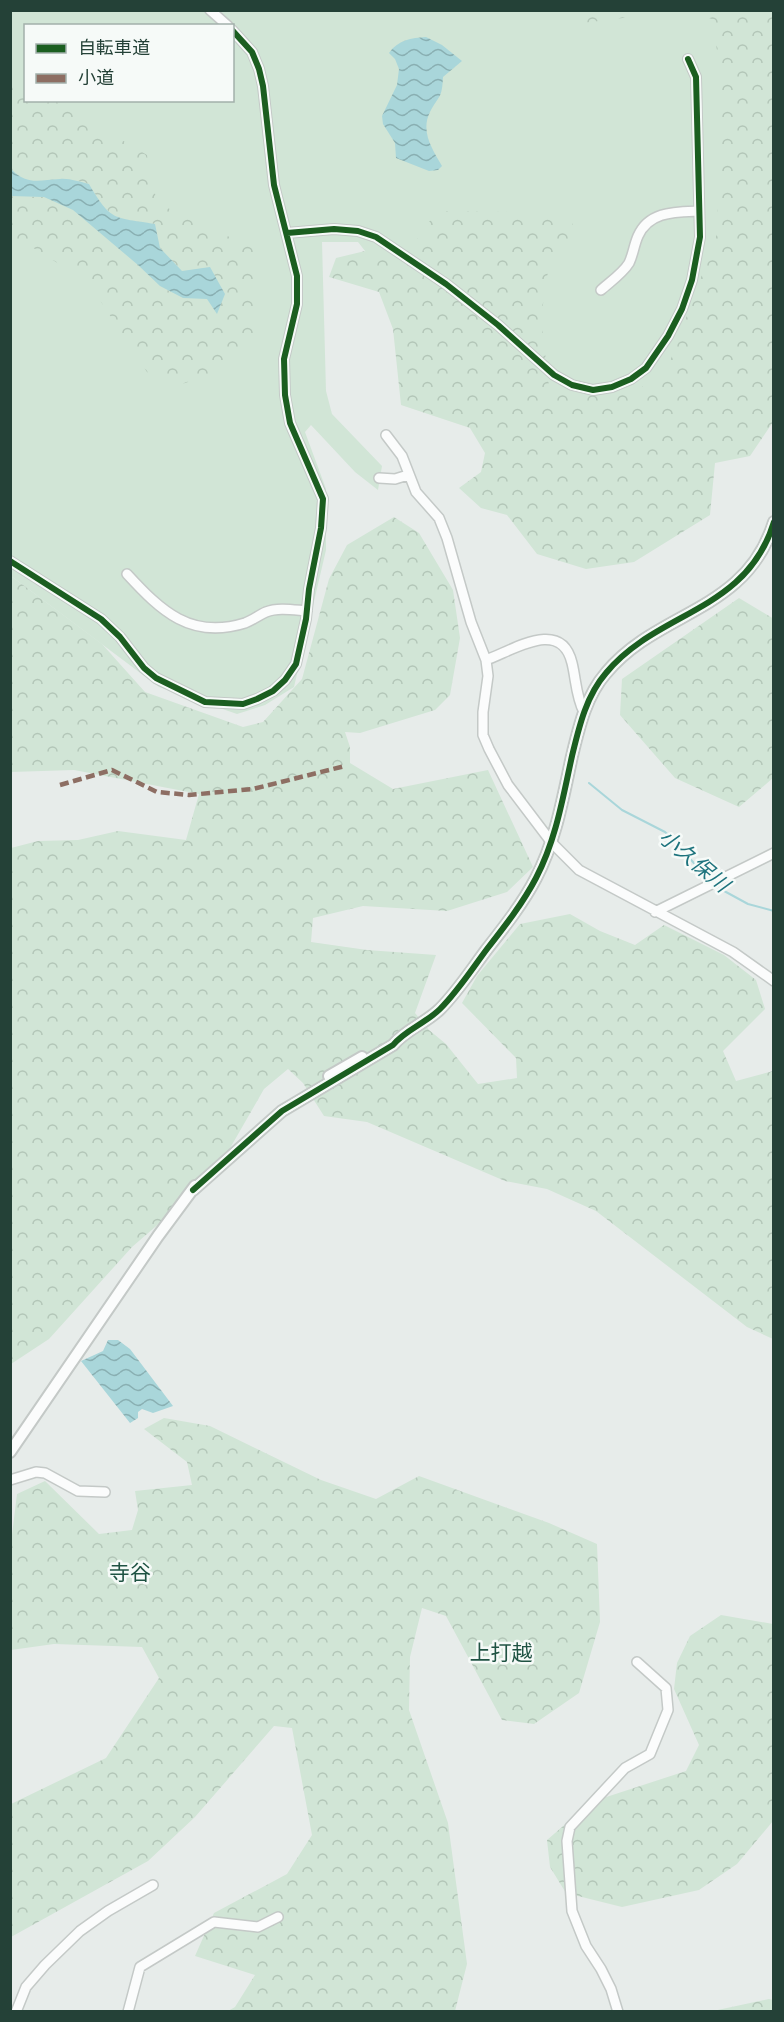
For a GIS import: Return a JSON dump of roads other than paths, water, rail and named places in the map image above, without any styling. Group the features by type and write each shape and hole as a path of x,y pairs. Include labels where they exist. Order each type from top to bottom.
{"street":[{"path":"210,10 226,24"},
{"path":"10,561 101,619 120,637 144,668 156,678 205,702 243,704 273,691 285,680 296,664 302,645 309,589 321,528 323,499 290,423 285,395 284,359 297,304 297,276 274,185 263,86 252,52 234,32"},
{"path":"287,233 334,228 358,231 376,237 446,284 498,325 554,375 572,385 593,390 612,387 631,379 646,368 668,336 682,309 692,280 699,237 699,211 696,77 688,59"},
{"path":"601,290 628,264 644,225 652,218 666,213 699,211"},
{"path":"386,435 402,456 416,492 439,518 447,538 471,622 486,660 488,676 483,712 483,735 508,785 552,843 579,870 654,912 733,952 774,981"},
{"path":"379,478 395,479 408,475"},
{"path":"10,1452 158,1236 213,1165 270,1113 302,1091 391,1041 398,1040 434,1014 453,994 521,903 536,879 552,843 584,712 600,680 616,661 650,637 711,602 744,576 761,554 774,522"},
{"path":"127,574 164,611 199,627 218,628 247,622 277,609 307,611"},
{"path":"486,660 525,642 538,640 562,644 568,650 572,662 580,704 584,712"},
{"path":"654,912 717,879 774,853"},
{"path":"10,1480 36,1472 45,1473 78,1491 105,1492"},
{"path":"618,2012 611,1989 586,1946 572,1911 567,1841 570,1827 625,1768 650,1754 668,1710 666,1688 637,1662"},
{"path":"16,2012 26,1987 80,1931 108,1911 153,1885"},
{"path":"128,2012 140,1967 214,1922 258,1928 278,1917"}],"water":[{"path":"426,37 442,45 462,61 443,77 441,93 427,119 427,134 442,166 438,170 429,171 396,158 395,143 383,124 382,116 397,85 399,69 395,59 389,53 405,40"},
{"path":"11,169 28,180 67,179 89,184 103,205 115,216 155,224 160,248 182,271 210,267 225,294 217,314 207,299 183,298 160,286 73,210 44,197 11,196"},
{"path":"108,1340 118,1340 130,1349 173,1406 153,1413 142,1409 138,1412 138,1418 130,1423 81,1361 103,1351"}],"waterway":[{"name":"小久保川","path":"589,783 622,810 665,832 710,882"},
{"name":"小久保川","path":"715,886 748,904 774,911"}],"district":[{"name":"寺谷","path":"130,1573"},
{"name":"上打越","path":"501,1653"}]}
